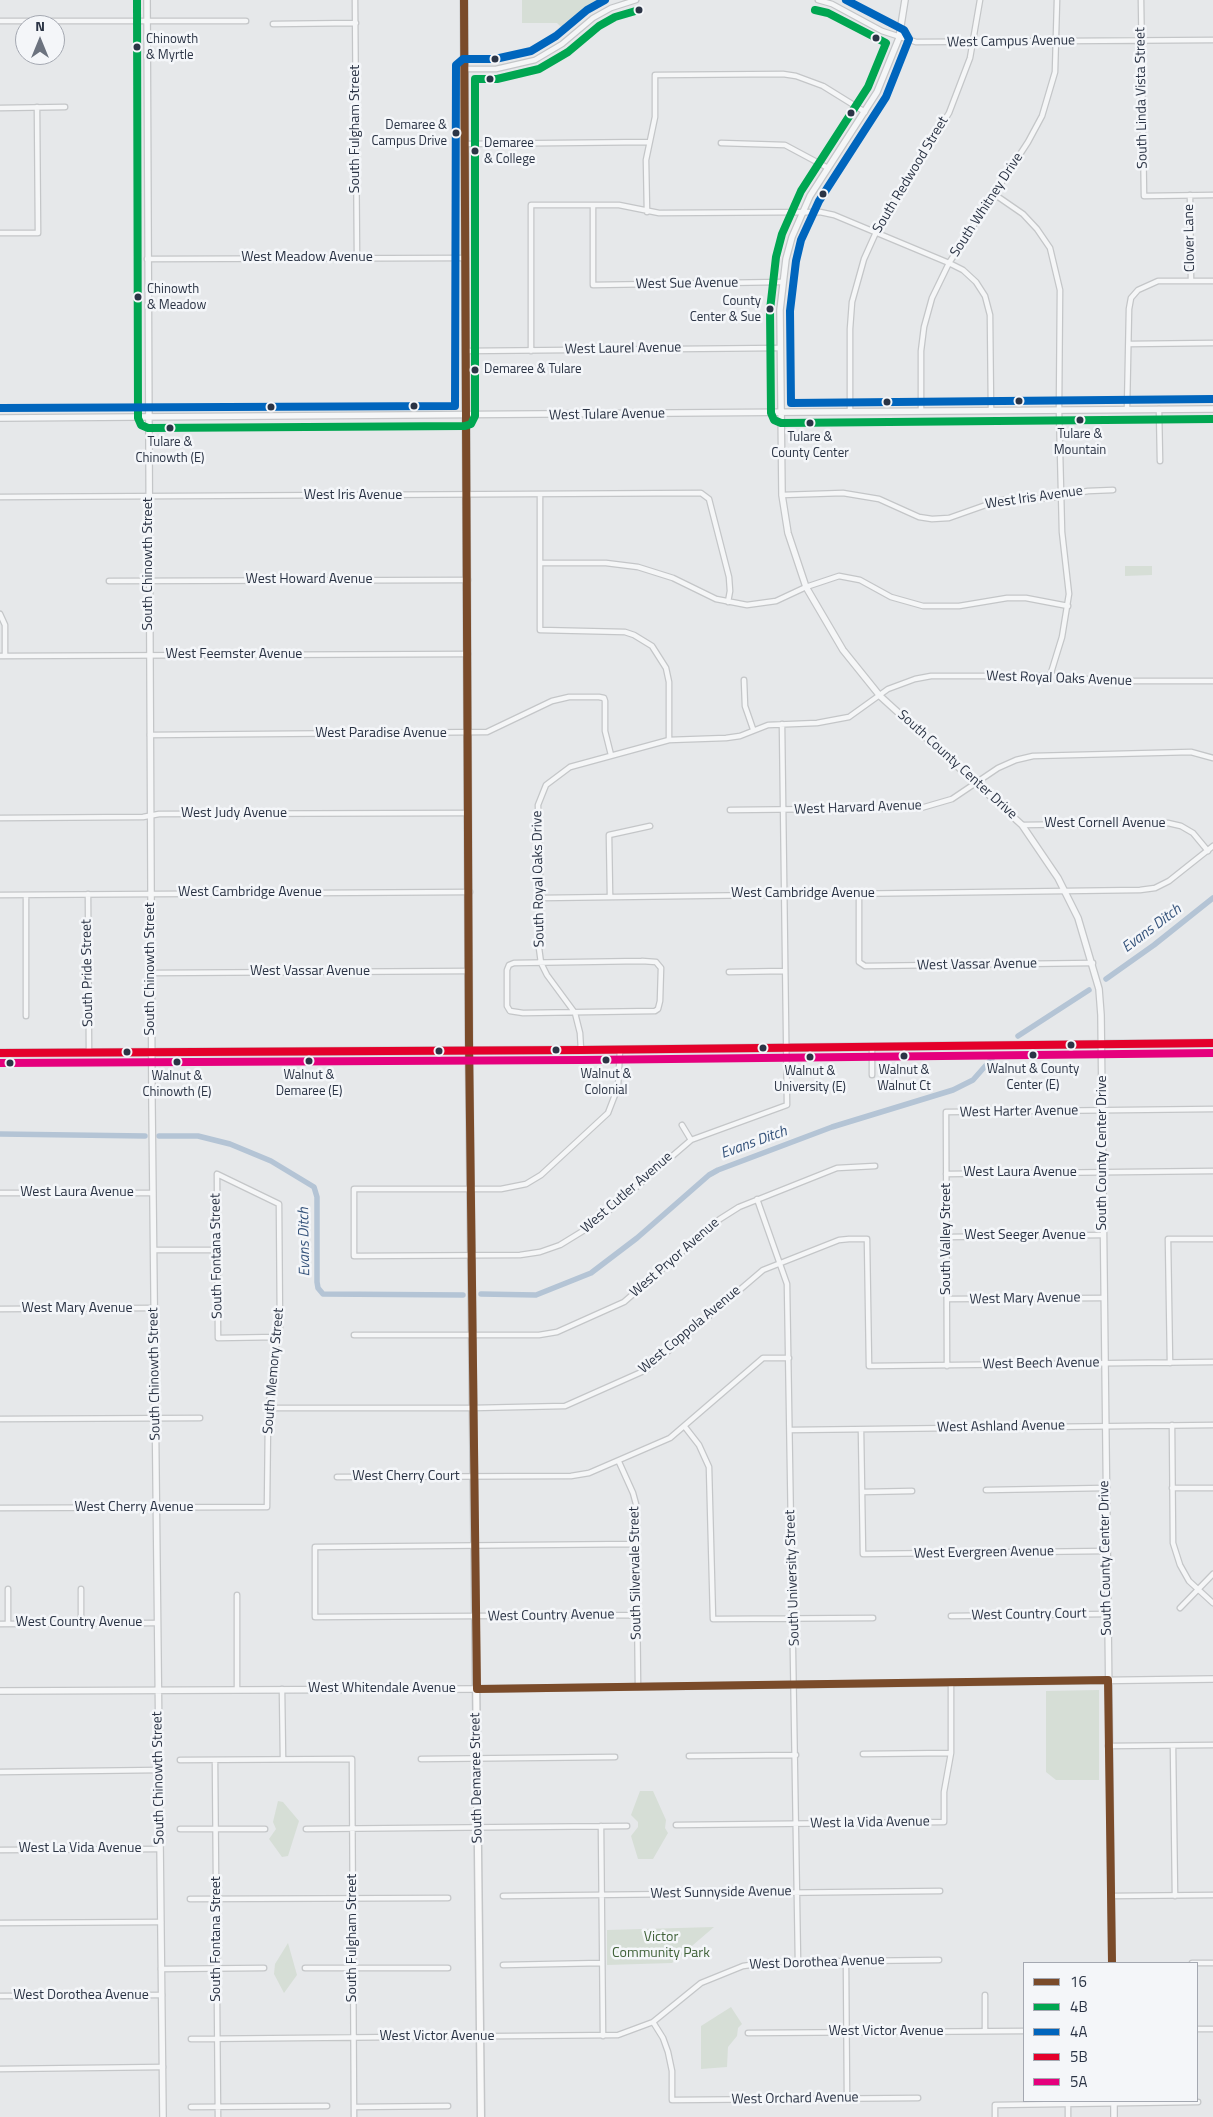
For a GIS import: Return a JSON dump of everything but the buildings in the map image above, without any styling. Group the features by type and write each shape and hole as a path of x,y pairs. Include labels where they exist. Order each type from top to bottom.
{"main road":[{"name":"South Demaree Street","path":"464,0 465,416 470,892 469,1051 481,2117"},
{"path":"0,1053 620,1050 1213,1043"}],"street":[{"name":"South Chinowth Street","path":"147,0 151,973 163,2117"},
{"name":"South Fulgham Street","path":"355,0 357,258"},
{"path":"465,69 496,69 535,60 562,44 593,18 611,8 636,0"},
{"name":"West Campus Avenue","path":"818,0 832,4 899,38 931,43 1213,40"},
{"name":"South County Center Drive","path":"905,0 899,38 884,76 865,112 828,168 803,211 790,244 782,282 780,348 782,495 788,533 806,587 843,650 880,696 978,782 1022,824 1066,892 1078,918 1099,989 1102,1044 1105,1488 1112,1962"},
{"name":"South Redwood Street","path":"850,411 850,329 852,302 864,259 876,232 949,113 961,85 974,42 980,0"},
{"name":"South Whitney Drive","path":"921,411 921,351 924,327 932,298 949,263 1042,116 1055,72 1057,0"},
{"name":"South Linda Vista Street","path":"1141,0 1144,196 1190,195"},
{"path":"0,21 246,21"},
{"path":"273,24 356,23"},
{"path":"647,212 646,160 655,117 656,75 782,74 796,76 823,86 865,112"},
{"path":"0,233 38,232 37,107"},
{"path":"0,108 65,107"},
{"path":"465,144 649,142"},
{"path":"721,142 785,145 828,168"},
{"path":"994,194 1022,214 1037,229 1050,248 1060,290 1059,410 1061,497 1068,606 1062,637 1050,676"},
{"path":"1190,195 1213,195"},
{"name":"Clover Lane","path":"1190,195 1191,281"},
{"path":"531,351 531,205 619,205 647,212 803,211 834,215 876,232 963,270 976,282 985,296 990,315 991,410"},
{"name":"West Sue Avenue","path":"593,205 593,285 782,282"},
{"name":"West Meadow Avenue","path":"148,258 466,258"},
{"path":"1127,410 1129,309 1131,298 1138,290 1158,281 1213,281"},
{"path":"1129,344 1213,343"},
{"name":"West Laurel Avenue","path":"465,351 780,348"},
{"name":"West Tulare Avenue","path":"0,418 465,416 1213,408"},
{"path":"1159,409 1160,461"},
{"name":"West Iris Avenue","path":"782,495 843,493 879,499 919,517 932,519 949,518 1000,500 1061,497 1088,491 1113,490"},
{"path":"540,494 540,630 625,632 652,646 666,668 669,682 669,740"},
{"name":"West Iris Avenue","path":"0,496 706,494 709,499 729,577 730,591 728,602"},
{"path":"540,563 606,563 638,567 673,578 728,602 747,605 763,604 828,578 850,577 891,597 923,606 959,606 1007,598 1026,598 1068,606"},
{"name":"West Howard Avenue","path":"109,580 468,580"},
{"path":"0,614 5,625 3,656"},
{"name":"West Feemster Avenue","path":"3,656 468,654"},
{"name":"West Royal Oaks Avenue","path":"559,773 570,767 669,740 726,738 740,736 753,729 782,724 817,723 849,717 900,684 915,678 931,676 1050,676 1102,681 1213,681"},
{"path":"744,680 745,706 753,729"},
{"name":"West Paradise Avenue","path":"150,735 469,733 496,730 563,698 604,698 606,731 611,755"},
{"path":"782,724 785,1048"},
{"name":"West Harvard Avenue","path":"730,810 921,808 952,799 998,768 1016,760 1034,756 1191,752 1213,758"},
{"name":"South Royal Oaks Drive","path":"559,773 546,785 538,805 541,898 538,928 541,963 575,1013 580,1033 581,1050"},
{"name":"West Judy Avenue","path":"0,818 469,813"},
{"name":"West Cornell Avenue","path":"1022,824 1168,823 1181,826 1193,833 1208,851"},
{"path":"610,895 609,835 650,826"},
{"name":"West Cambridge Avenue","path":"541,898 610,895 1066,892 1155,888 1177,876 1213,846"},
{"name":"West Cambridge Avenue","path":"0,895 470,892"},
{"name":"South Pride Street","path":"88,894 89,1053"},
{"name":"West Vassar Avenue","path":"859,894 861,965 1092,963"},
{"path":"26,895 26,1016"},
{"name":"South Royal Oaks Drive","path":"656,962 661,968 658,1009 655,1011 575,1013 510,1011 507,1003 507,970 509,965 514,963 541,963 656,962"},
{"name":"West Vassar Avenue","path":"151,973 469,971"},
{"path":"729,972 784,972"},
{"path":"872,1047 872,1075"},
{"name":"West Cutler Avenue","path":"471,1189 354,1189 354,1256 520,1255 540,1252 560,1245 591,1226 691,1140 786,1105 785,1048"},
{"path":"471,1189 513,1188 526,1184 541,1175 601,1121 616,1095 620,1078 620,1050"},
{"name":"West Harter Avenue","path":"946,1112 1213,1109"},
{"name":"South Valley Street","path":"946,1112 947,1366"},
{"path":"682,1125 691,1140"},
{"name":"West Pryor Avenue","path":"354,1335 548,1334 610,1309 635,1294 720,1219 739,1207 837,1168 875,1166"},
{"name":"West Laura Avenue","path":"946,1174 1213,1172"},
{"name":"South Fontana Street","path":"278,1337 218,1338 217,1174 279,1204"},
{"name":"West Laura Avenue","path":"0,1193 153,1193"},
{"name":"South University Street","path":"757,1199 787,1284 794,1618 798,1962"},
{"name":"South Memory Street","path":"267,1507 269,1408 273,1359 278,1337 279,1204"},
{"name":"West Seeger Avenue","path":"947,1237 1103,1235"},
{"name":"West Coppola Avenue","path":"269,1408 565,1406 639,1374 756,1275 839,1240 867,1239 869,1366"},
{"path":"1170,1362 1168,1239 1213,1239"},
{"path":"154,1250 216,1250"},
{"name":"West Mary Avenue","path":"947,1299 1103,1298"},
{"name":"West Mary Avenue","path":"0,1309 154,1308"},
{"path":"474,1477 580,1475 619,1462 660,1444 685,1427 762,1358 789,1358"},
{"name":"West Beech Avenue","path":"869,1366 1213,1362"},
{"path":"0,1419 200,1418"},
{"path":"1172,1425 1172,1534 1175,1553 1183,1572 1197,1590 1213,1603"},
{"name":"West Ashland Avenue","path":"790,1430 1213,1425"},
{"path":"685,1427 699,1445 709,1467 713,1619 873,1618"},
{"path":"861,1430 862,1492 912,1491"},
{"name":"South Silvervale Street","path":"619,1462 634,1493 638,1687"},
{"name":"West Cherry Court","path":"337,1477 474,1477"},
{"path":"986,1490 1105,1488"},
{"path":"1172,1488 1213,1488"},
{"name":"West Evergreen Avenue","path":"862,1492 863,1554 1106,1551"},
{"name":"West Cherry Avenue","path":"0,1508 267,1507"},
{"path":"475,1547 636,1544"},
{"name":"West Country Avenue","path":"475,1547 315,1547 315,1617 637,1615"},
{"path":"1180,1608 1213,1574"},
{"path":"8,1589 8,1624"},
{"path":"81,1589 82,1623"},
{"path":"237,1595 237,1690"},
{"name":"West Country Court","path":"951,1616 1107,1614"},
{"name":"West Country Avenue","path":"0,1624 158,1622"},
{"name":"West Whitendale Avenue","path":"0,1691 477,1689 795,1683 1213,1679"},
{"path":"863,1754 950,1753 951,1682"},
{"path":"180,1760 283,1759 282,1689"},
{"path":"1108,1746 1213,1745"},
{"path":"1173,1746 1175,1896"},
{"name":"West la Vida Avenue","path":"676,1825 944,1822 944,1792 950,1753"},
{"path":"689,1756 796,1755"},
{"path":"421,1759 615,1757"},
{"name":"South Fulgham Street","path":"283,1759 352,1759 354,2117"},
{"name":"South Fontana Street","path":"215,1760 218,2117"},
{"path":"0,1772 160,1770"},
{"path":"601,1826 603,2036"},
{"path":"306,1829 627,1826"},
{"path":"180,1829 265,1829"},
{"name":"West La Vida Avenue","path":"0,1850 160,1848"},
{"name":"West Sunnyside Avenue","path":"502,1896 940,1890"},
{"path":"1110,1896 1213,1895"},
{"path":"190,1900 448,1898"},
{"path":"0,1923 161,1922"},
{"name":"West Dorothea Avenue","path":"653,2022 694,1988 712,1976 754,1964 939,1960"},
{"path":"846,1961 847,2099"},
{"path":"503,1965 602,1963"},
{"path":"1198,1963 1213,1963"},
{"path":"162,1969 264,1968"},
{"path":"305,1968 448,1968"},
{"path":"985,1994 985,2031"},
{"name":"West Dorothea Avenue","path":"0,1996 162,1995"},
{"name":"West Victor Avenue","path":"191,2039 603,2036 625,2033 653,2022"},
{"name":"West Orchard Avenue","path":"653,2022 663,2038 668,2052 672,2071 672,2100 918,2098"},
{"path":"1198,2029 1213,2029"},
{"name":"West Victor Avenue","path":"748,2033 1023,2031"},
{"path":"0,2069 163,2068"},
{"path":"995,2117 995,2105 1198,2102"},
{"path":"1114,2103 1114,2117"},
{"path":"1068,2105 1068,2117"},
{"path":"192,2107 327,2106"},
{"path":"354,2107 448,2106"}],"green space":[{"path":"522,0 610,0 598,5 565,31 557,23 522,23"},
{"path":"1125,566 1152,566 1152,575 1125,576"},
{"path":"1099,1690 1099,1780 1056,1780 1046,1772 1046,1691"},
{"path":"640,1791 653,1791 666,1820 665,1828 668,1833 653,1859 638,1859 631,1836 638,1827 638,1822 631,1815"},
{"path":"278,1801 283,1802 299,1821 288,1856 282,1857 269,1839 276,1829 273,1822"},
{"name":"Victor Community Park","path":"714,1927 672,1963 607,1965 607,1930"},
{"path":"288,1943 297,1975 284,1993 274,1974 275,1964"},
{"path":"731,2007 742,2024 738,2028 737,2036 728,2047 727,2067 701,2069 701,2026"}],"waterway":[{"name":"Evans Ditch","path":"1106,979 1154,945 1213,898"},
{"name":"Evans Ditch","path":"1018,1036 1089,990"},
{"name":"Evans Ditch","path":"481,1294 536,1295 591,1273 637,1238 709,1175 718,1170 832,1127 953,1090 973,1080 995,1055"},
{"name":"Evans Ditch","path":"0,1134 145,1136"},
{"name":"Evans Ditch","path":"159,1136 198,1136 230,1144 271,1161 314,1187 317,1197 317,1282 318,1288 323,1294 463,1295"}],"transit line":[{"name":"4B","path":"137,0 138,418 141,425 148,428 465,426 471,424 475,416 475,79 497,79 539,69 568,52 599,26 615,17 639,10"},
{"name":"16","path":"464,0 469,1041 477,1689 1108,1680 1112,1962"},
{"name":"4A","path":"0,408 455,406 456,65 463,59 495,59 531,51 556,36 587,10 605,0"},
{"name":"4A","path":"846,0 904,30 909,39 886,97 819,201 801,240 796,261 790,311 791,403 1213,399"},
{"name":"4B","path":"815,10 828,13 886,43 868,87 801,191 782,234 776,257 770,310 771,413 774,420 781,423 1213,419"},
{"name":"5B","path":"0,1053 581,1050 1213,1043"},
{"name":"5A","path":"0,1063 581,1060 1213,1053"}],"place":[{"name":"Chinowth & Myrtle","path":"137,47"},
{"name":"Demaree & Campus Drive","path":"456,133"},
{"name":"Demaree & College","path":"475,151"},
{"name":"Chinowth & Meadow","path":"138,297"},
{"name":"County Center & Sue","path":"770,309"},
{"name":"Demaree & Tulare","path":"475,370"},
{"name":"Tulare & Mountain","path":"1080,420"},
{"name":"Tulare & County Center","path":"810,423"},
{"name":"Tulare & Chinowth (E)","path":"170,428"},
{"name":"Walnut & County Center (E)","path":"1033,1055"},
{"name":"Walnut & Walnut Ct","path":"904,1056"},
{"name":"Walnut & University (E)","path":"810,1057"},
{"name":"Walnut & Colonial","path":"606,1060"},
{"name":"Walnut & Demaree (E)","path":"309,1061"},
{"name":"Walnut & Chinowth (E)","path":"177,1062"}]}
